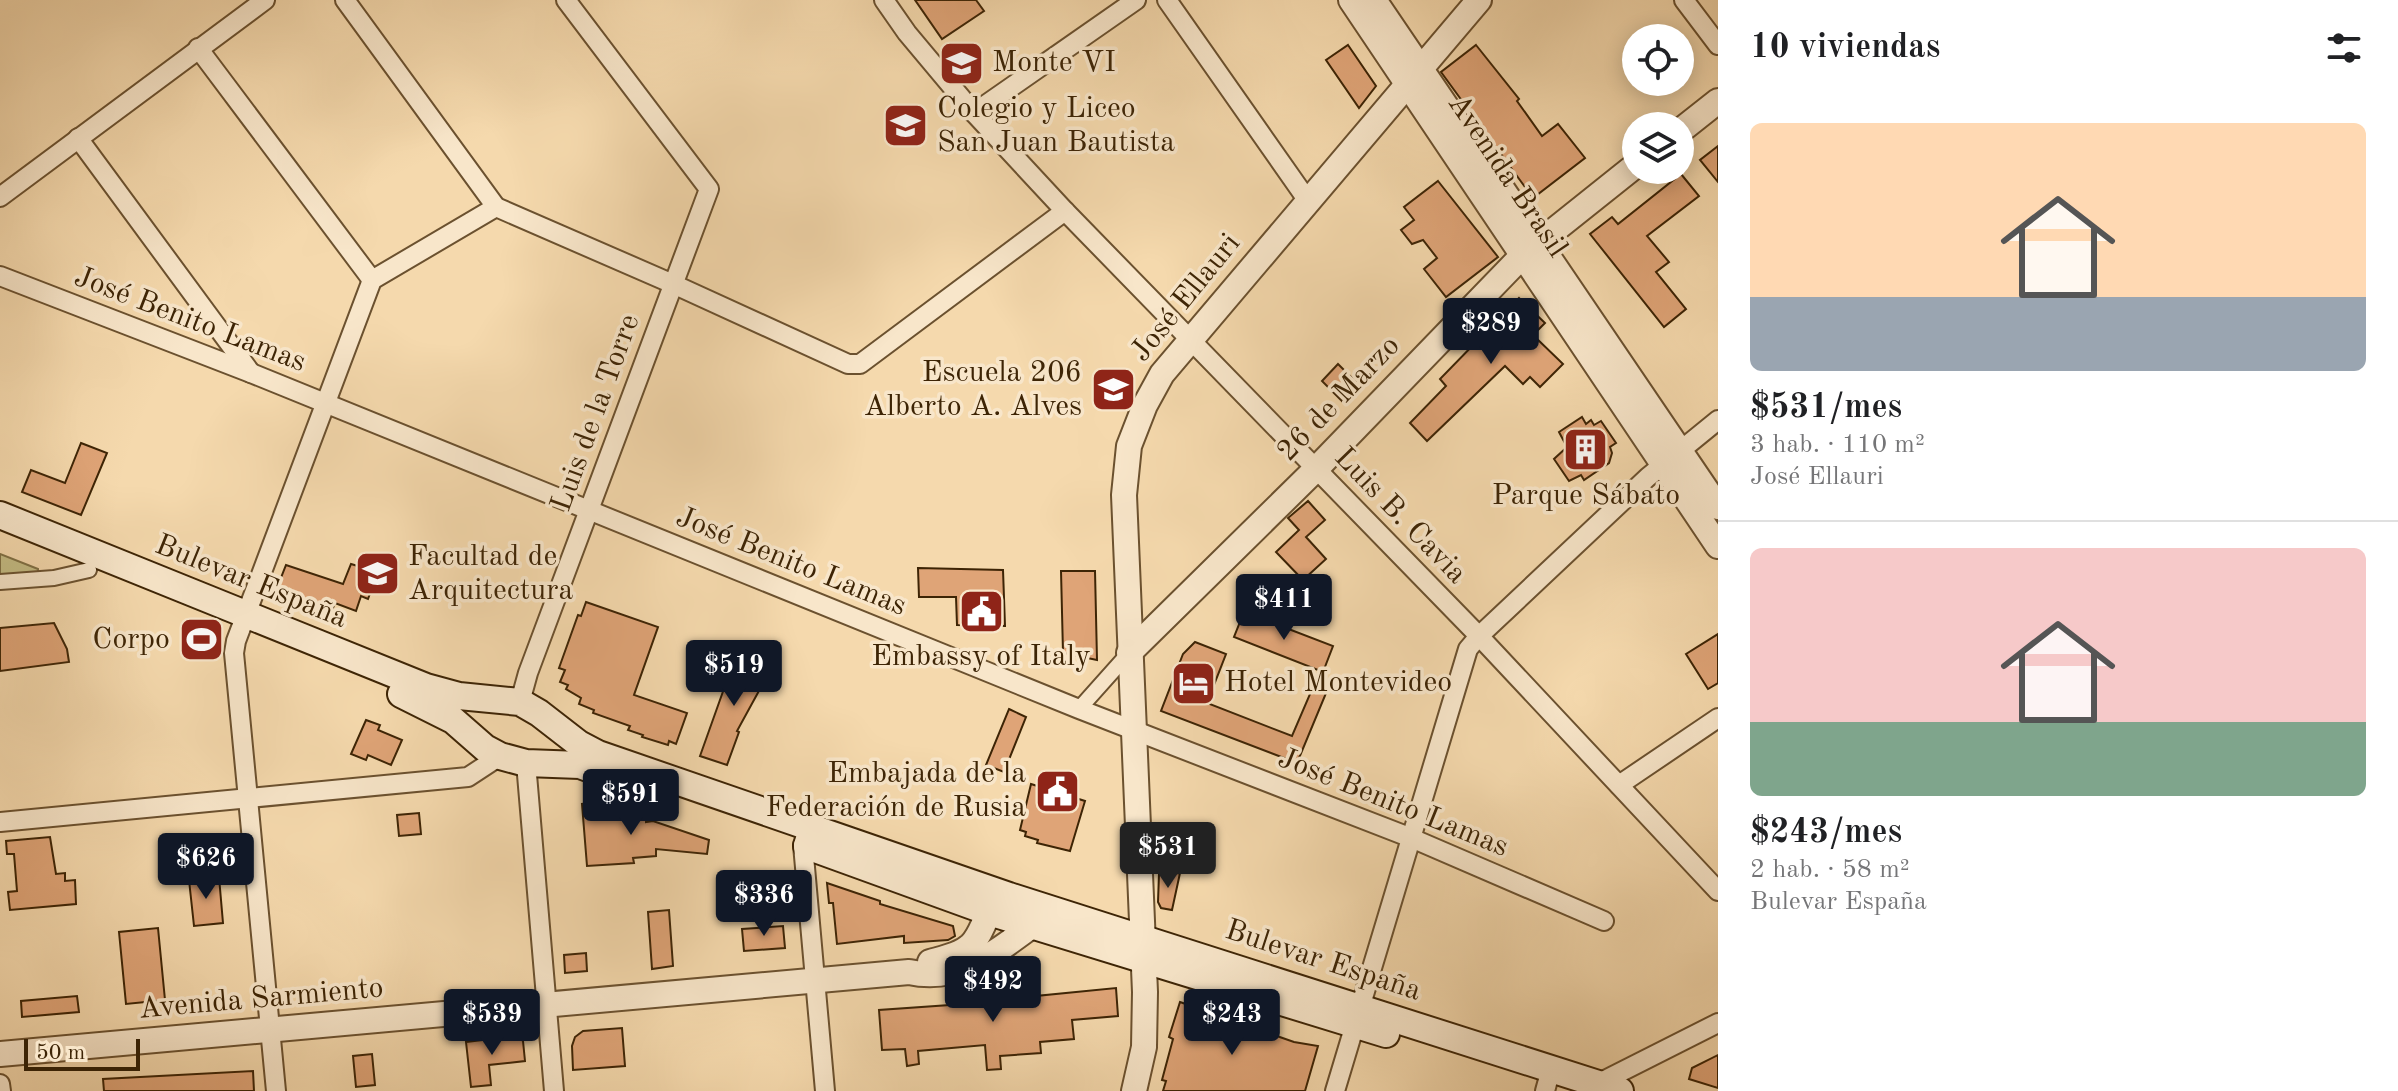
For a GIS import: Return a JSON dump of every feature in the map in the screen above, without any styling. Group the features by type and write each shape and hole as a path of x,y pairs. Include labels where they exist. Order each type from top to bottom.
{"main road":[{"name":"Bulevar España","path":"0,515 423,703 453,720 485,748 500,756 536,763 580,765 806,836 999,904 1356,1015 1552,1084 1609,1087"},
{"name":"Bulevar España","path":"0,534 89,570 447,694 520,702 598,754 806,836"},
{"path":"469,733 472,710 480,698"},
{"path":"536,763 556,746 556,728"},
{"name":"Bulevar España","path":"999,904 1033,925 1143,949"}],"street":[{"path":"0,197 265,0"},
{"path":"345,0 496,207 855,365 1065,211"},
{"name":"Luis de la Torre","path":"520,702 528,673 709,189 566,0"},
{"name":"Luis B. Cavia","path":"884,0 907,33 974,113 1065,211 1479,636 1718,891"},
{"path":"974,113 1136,0"},
{"path":"1167,0 1308,201"},
{"name":"Avenida Brasil","path":"1351,0 1414,76 1531,249 1671,458 1718,546"},
{"name":"Avenida Brasil","path":"1374,0 1414,76"},
{"name":"José Ellauri","path":"1134,1091 1144,1047 1143,949 1124,495 1129,446 1145,405 1162,374 1479,0"},
{"path":"1684,0 1718,45"},
{"path":"198,48 372,280"},
{"path":"1694,120 1718,101"},
{"path":"78,138 251,373"},
{"name":"26 de Marzo","path":"1129,653 1316,469 1531,249 1622,176"},
{"path":"276,1091 234,653 242,622 372,280 496,207"},
{"name":"José Benito Lamas","path":"0,276 251,373 1079,709 1409,837 1604,921"},
{"path":"1335,1091 1468,649 1671,458 1718,420"},
{"name":"Avenida Brasil","path":"1671,458 1718,507"},
{"path":"0,582 54,578 89,570"},
{"path":"1079,709 1129,653"},
{"path":"1619,785 1718,718"},
{"path":"0,822 468,777 500,756"},
{"path":"536,763 554,1091"},
{"path":"806,836 814,980 825,1091"},
{"name":"Avenida Sarmiento","path":"909,972 970,946 999,904"},
{"name":"Avenida Sarmiento","path":"0,1054 909,972 940,976 990,956 1033,925"},
{"path":"1609,1087 1718,1023"},
{"path":"0,1084 1,1091"}],"shaded area":[{"path":"0,554 38,569 38,572 0,580"}],"building":[{"path":"915,0 976,0 984,11 942,39"},
{"path":"1348,45 1376,86 1359,108 1326,60"},
{"path":"1476,45 1519,99 1517,101 1542,136 1558,124 1585,158 1533,198 1441,72"},
{"path":"1718,146 1718,182 1700,160"},
{"path":"1438,181 1498,257 1446,297 1424,269 1437,258 1423,240 1412,244 1401,230 1414,220 1404,207"},
{"path":"1668,184 1689,184 1699,196 1647,236 1669,262 1656,272 1686,309 1664,327 1590,234 1612,217 1618,224"},
{"path":"1519,298 1545,323 1533,335 1563,364 1540,387 1530,377 1523,384 1505,366 1427,441 1410,423 1446,386 1440,379"},
{"path":"1338,364 1359,385 1342,401 1322,381"},
{"name":"Parque Sábato","path":"1582,417 1586,424 1591,420 1594,425 1601,421 1616,443 1610,447 1609,463 1584,480 1581,475 1569,481 1554,459 1567,447 1559,432"},
{"path":"81,443 107,453 81,515 22,492 31,470 65,483"},
{"path":"1308,501 1325,520 1306,537 1326,559 1303,580 1276,552 1299,530 1288,518"},
{"path":"351,564 378,572 368,599 361,596 356,611 335,603 330,615 275,593 286,565 343,584"},
{"name":"Embassy of Italy","path":"918,568 1003,570 1005,626 957,625 956,597 919,597"},
{"path":"1061,571 1095,571 1097,660 1063,653"},
{"path":"586,602 658,627 634,695 687,713 676,744 669,741 668,745 642,737 628,730 630,726 593,713 594,710 579,704 581,698 566,689 568,685 560,682 565,670 559,668 578,615 581,616"},
{"path":"1244,612 1333,646 1323,672 1234,637"},
{"path":"54,623 67,649 69,662 0,671 0,628"},
{"path":"1718,634 1718,683 1708,689 1686,654"},
{"path":"1195,642 1226,654 1207,703 1292,736 1316,680 1329,686 1297,763 1161,711 1183,654"},
{"path":"736,655 772,667 737,731 727,765 700,756"},
{"path":"1009,709 1026,717 1004,772 986,765"},
{"path":"366,720 380,725 378,730 402,740 391,765 368,755 366,760 351,754"},
{"path":"1031,784 1085,801 1070,851 1037,843 1038,840 1025,836 1026,832 1020,830"},
{"path":"604,803 605,810 628,814 628,821 646,819 646,822 653,821 709,840 707,854 656,849 656,856 633,858 634,863 587,866 582,804"},
{"path":"419,813 421,834 399,836 397,815"},
{"path":"50,837 56,874 65,873 65,881 75,880 76,904 10,910 8,892 17,891 14,854 7,854 6,841"},
{"path":"1180,873 1172,910 1161,908 1158,902 1159,874"},
{"path":"219,877 223,923 194,926 189,880"},
{"path":"827,883 880,901 880,904 953,926 955,936 948,940 904,943 904,936 837,944 833,903 829,903"},
{"path":"669,910 673,966 652,969 648,912"},
{"path":"783,926 785,948 744,951 742,929"},
{"path":"158,928 165,1000 126,1004 119,932"},
{"path":"586,953 587,971 565,973 564,955"},
{"path":"1116,988 1118,1016 1072,1020 1074,1039 1040,1042 1041,1053 1000,1056 1001,1069 987,1070 985,1045 918,1051 919,1064 907,1066 905,1049 882,1050 879,1010 1036,999 1036,996"},
{"path":"77,996 79,1012 22,1017 21,1001"},
{"path":"1180,1002 1294,1042 1318,1046 1305,1091 1163,1091 1166,1081 1162,1080 1173,1039 1169,1037"},
{"path":"622,1028 625,1066 573,1070 572,1046 575,1037 583,1031"},
{"path":"517,1036 523,1041 525,1061 489,1065 491,1085 471,1087 466,1042"},
{"path":"372,1054 375,1085 356,1087 353,1056"},
{"path":"1718,1055 1718,1088 1689,1079 1692,1068"},
{"path":"253,1071 254,1091 104,1091 103,1079"}],"place":[{"name":"Monte VI","path":"961,63"},
{"name":"Colegio y Liceo San Juan Bautista","path":"906,126"},
{"name":"Escuela 206 Alberto A. Alves","path":"1113,390"},
{"name":"Parque Sábato","path":"1586,450"},
{"name":"Facultad de Arquitectura","path":"377,574"},
{"name":"Embassy of Italy","path":"981,611"},
{"name":"Corpo","path":"201,640"},
{"name":"Hotel Montevideo","path":"1193,683"},
{"name":"Embajada de la Federación de Rusia","path":"1057,791"}]}
